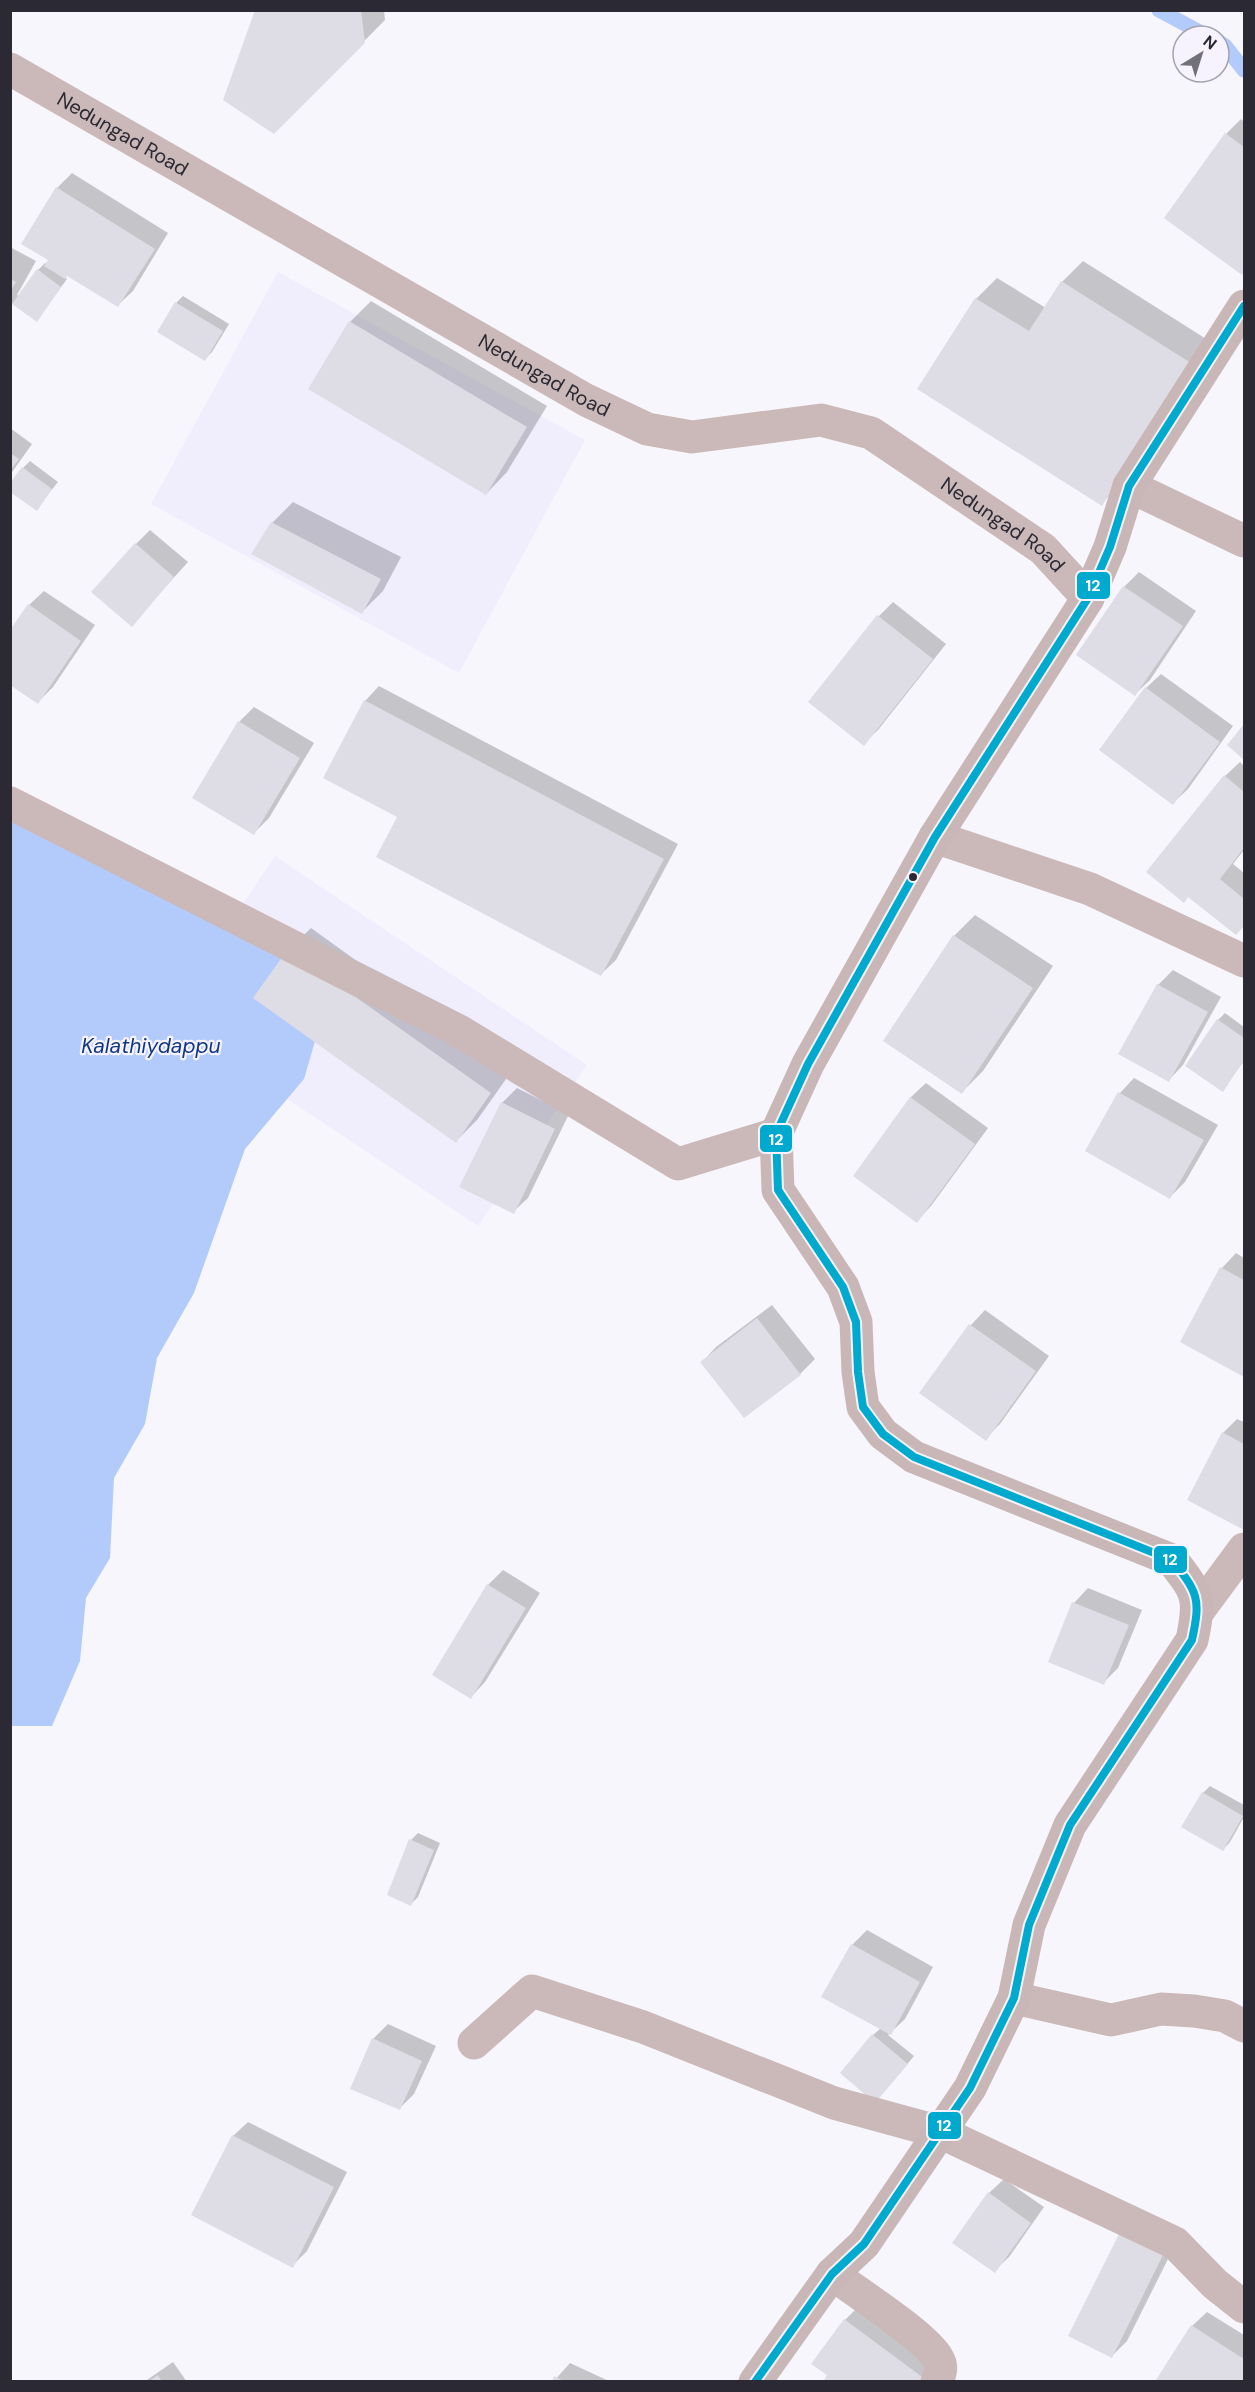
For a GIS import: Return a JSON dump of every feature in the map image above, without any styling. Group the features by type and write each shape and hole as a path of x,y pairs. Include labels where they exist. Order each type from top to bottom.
{"main road":[{"path":"755,2382 832,2274 864,2244 970,2088 1014,1998 1029,1926 1070,1825 1192,1640 1198,1610 1192,1585 1172,1560 914,1457 882,1434 863,1407 858,1372 856,1322 843,1287 778,1190 776,1134 808,1064 935,837 1088,598 1110,547 1129,486 1245,306"}],"street":[{"name":"Nedungad Road","path":"10,69 586,400 647,429 692,437 821,420 871,433 1042,549 1088,598"},
{"path":"1129,486 1245,541"},
{"path":"10,803 461,1032 678,1164 776,1134"},
{"path":"935,837 1090,889 1245,962"},
{"path":"1198,1610 1245,1549"},
{"path":"474,2043 531,1991 643,2027 834,2103 940,2132 1175,2243 1215,2284 1245,2307"},
{"path":"1014,1998 1111,2020 1161,2009 1225,2016 1245,2026"},
{"path":"832,2274 907,2329 928,2348 938,2359 941,2369 937,2382"}],"shaded area":[{"path":"278,272 585,440 459,673 151,504"},
{"path":"275,856 587,1065 478,1226 166,1018"}],"water":[{"name":"Kalathiydappu","path":"11,804 273,948 325,1007 304,1079 245,1149 194,1293 157,1358 145,1424 114,1478 110,1558 86,1598 80,1661 52,1726 11,1726"}],"building":[{"path":"255,10 361,10 365,43 274,134 223,100"},
{"path":"1225,133 1244,147 1244,272 1242,275 1164,218"},
{"path":"56,187 155,249 118,307 67,276 65,279 44,266 48,260 21,244"},
{"path":"37,269 61,287 37,322 12,304"},
{"path":"10,279 16,282 10,292"},
{"path":"1061,281 1191,363 1102,506 917,389 975,298 1029,331"},
{"path":"175,302 223,331 205,361 157,332"},
{"path":"349,321 527,427 486,495 308,389"},
{"path":"10,453 19,459 10,471"},
{"path":"22,467 52,489 37,511 10,492 10,483"},
{"path":"271,522 381,579 362,614 251,554"},
{"path":"135,543 174,577 132,627 91,592"},
{"path":"1123,586 1183,626 1135,696 1076,655"},
{"path":"28,604 81,641 38,704 10,685 10,630"},
{"path":"877,615 933,659 864,746 808,702"},
{"path":"1145,687 1220,742 1173,805 1099,750"},
{"path":"364,700 664,859 601,976 376,857 397,817 323,778"},
{"path":"238,721 300,758 254,835 192,798"},
{"path":"1244,724 1244,760 1227,745"},
{"path":"1224,775 1244,792 1244,848 1220,879 1244,899 1244,926 1236,935 1188,897 1184,903 1146,872"},
{"path":"953,935 1033,988 962,1094 883,1041"},
{"path":"288,949 491,1093 456,1143 253,998"},
{"path":"1157,984 1208,1012 1169,1082 1118,1054"},
{"path":"1217,1019 1244,1038 1244,1060 1223,1092 1185,1066"},
{"path":"1118,1092 1204,1140 1170,1199 1085,1151"},
{"path":"910,1097 975,1144 917,1223 853,1176"},
{"path":"501,1102 555,1129 514,1214 459,1187"},
{"path":"1220,1267 1244,1280 1244,1377 1180,1342"},
{"path":"757,1318 801,1375 744,1418 700,1362"},
{"path":"969,1324 1036,1371 986,1441 919,1393"},
{"path":"1222,1432 1244,1444 1244,1530 1187,1500"},
{"path":"487,1584 526,1608 471,1699 432,1675"},
{"path":"1072,1602 1129,1625 1104,1685 1048,1662"},
{"path":"1202,1792 1243,1816 1223,1851 1181,1827"},
{"path":"409,1839 434,1850 411,1906 387,1895"},
{"path":"851,1944 920,1982 891,2035 821,1997"},
{"path":"872,2034 908,2064 875,2103 840,2073"},
{"path":"372,2038 422,2061 400,2110 350,2089"},
{"path":"232,2135 334,2187 293,2268 191,2215"},
{"path":"988,2192 1031,2223 995,2273 952,2243"},
{"path":"1121,2230 1165,2251 1112,2358 1068,2336"},
{"path":"844,2319 929,2382 823,2382 827,2375 811,2364"},
{"path":"1191,2325 1244,2359 1244,2382 1156,2380"},
{"path":"158,2375 162,2382 148,2382"},
{"path":"554,2376 565,2382 552,2382"}],"waterway":[{"path":"1159,10 1185,24"},
{"path":"1231,54 1244,70"}],"transit line":[{"name":"12","path":"755,2382 832,2274 864,2244 970,2088 1014,1998 1029,1925 1070,1825 1192,1640 1196,1614 1192,1589 1172,1560 914,1457 883,1434 863,1407 858,1372 856,1322 843,1287 778,1190 776,1134 808,1064 935,837 1088,598 1110,547 1129,486 1244,306"}]}
